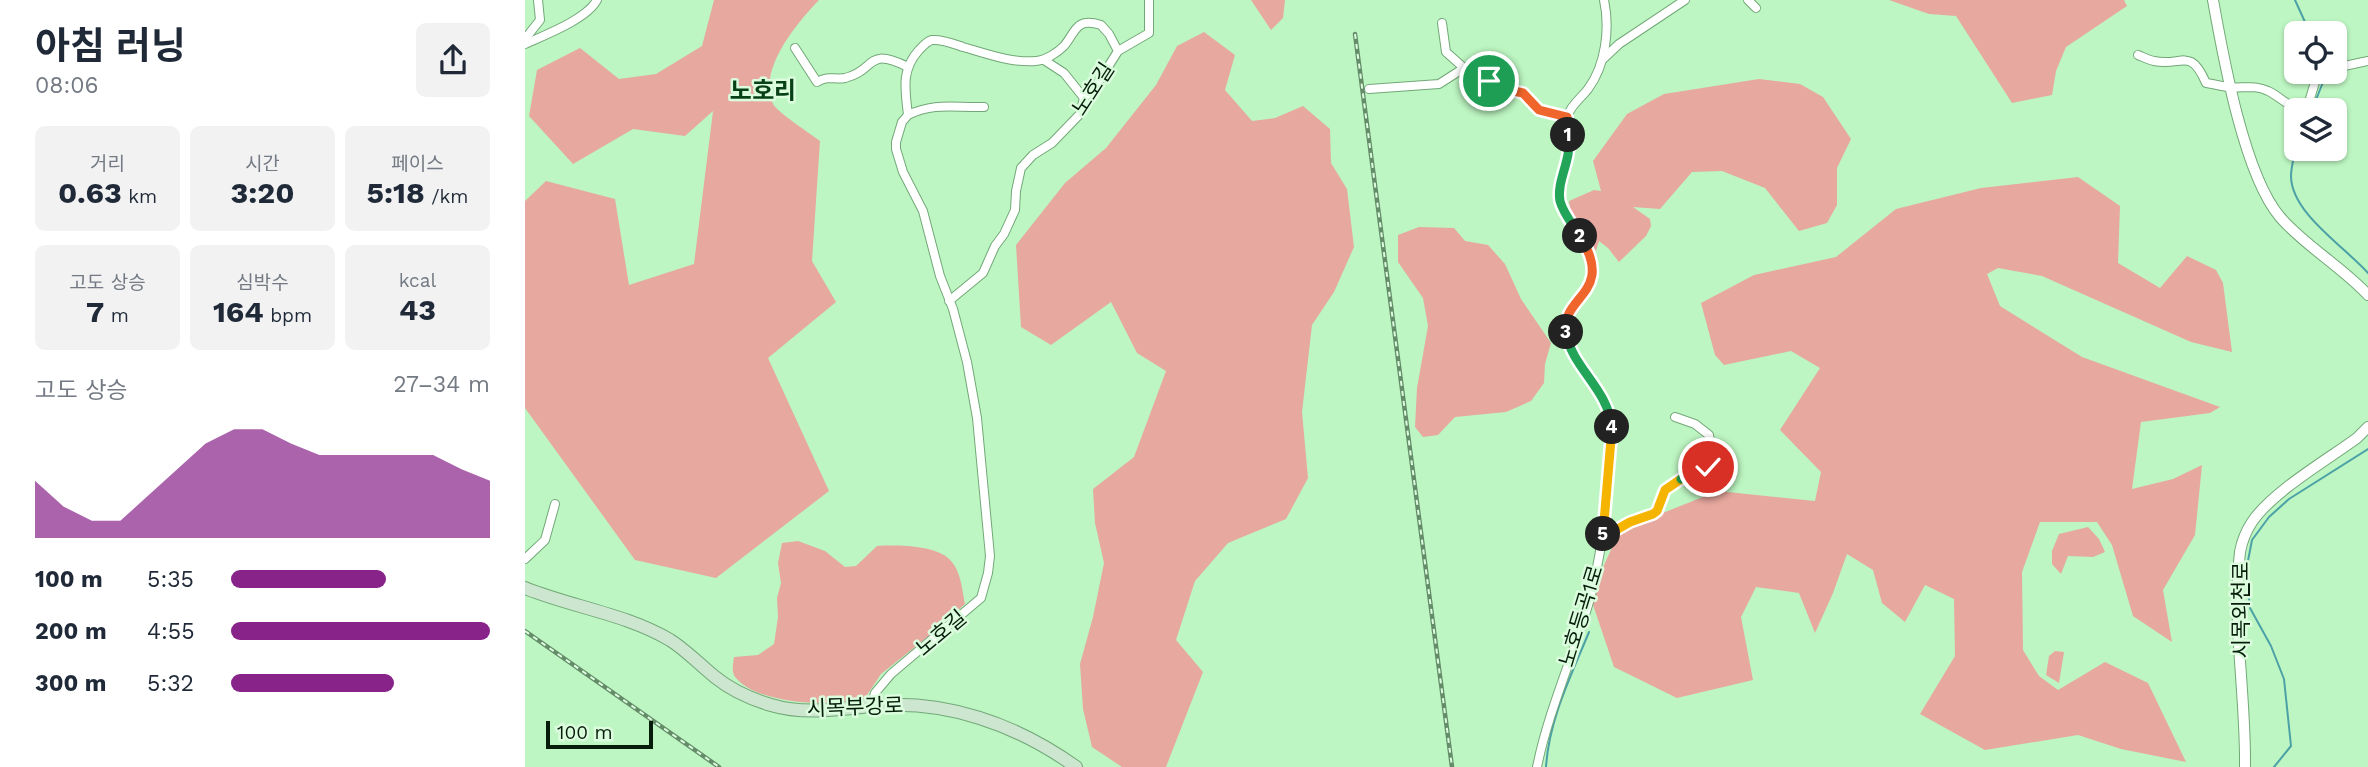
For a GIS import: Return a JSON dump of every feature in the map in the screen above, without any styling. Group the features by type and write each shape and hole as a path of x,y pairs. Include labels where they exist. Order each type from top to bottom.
{"main road":[{"name":"시목부강로","path":"525,588 555,600 637,624 671,641 729,687 774,706 831,711 918,704 949,709 981,717 1032,740 1076,767"}],"street":[{"path":"525,42 540,19 538,0"},
{"path":"525,42 582,15 595,5 597,0"},
{"path":"1118,51 1149,33 1149,0"},
{"path":"1442,23 1447,52 1464,68 1478,71 1500,88 1523,93 1539,110 1567,117 1590,87 1601,61 1608,29 1604,0"},
{"path":"1601,61 1619,44 1685,0"},
{"path":"1748,0 1756,8"},
{"path":"2213,0 2240,124 2268,201 2281,219 2368,295"},
{"name":"노호길","path":"949,301 983,273 995,246 1011,221 1021,168 1033,155 1052,143 1080,114 1084,97 1098,83 1118,51 1101,25 1079,25 1064,46 1044,60"},
{"path":"795,48 817,82 826,77 843,79 877,59 886,57 908,67 917,52 932,40 947,42 1017,62 1044,60 1064,73 1084,97"},
{"path":"2138,55 2155,62 2184,59 2199,67 2206,83 2231,88 2261,88 2293,107 2304,108 2310,101 2316,84"},
{"path":"2347,65 2368,61"},
{"name":"노호길","path":"871,706 875,692 891,674 981,598 988,573 989,530 977,418 967,359 922,211 900,164 896,149 902,122 908,115 904,84 908,67"},
{"path":"1369,89 1439,84 1464,68"},
{"path":"908,115 937,105 955,108 984,107"},
{"name":"노호등곡1로","path":"1537,767 1556,695 1590,596 1602,538 1612,443 1611,417 1596,384 1573,356 1566,337 1565,324 1568,315 1586,291 1592,272 1591,258 1560,201 1569,155 1567,117"},
{"path":"1602,538 1630,522 1653,514 1657,511 1665,490 1673,483 1708,467 1713,458 1709,435 1695,424 1675,416"},
{"name":"시목외천로","path":"2245,767 2239,617 2241,550 2245,534 2253,520 2269,503 2368,427"},
{"path":"525,559 545,540 555,504"}],"shaded area":[{"path":"714,0 819,0 800,21 782,48 770,77 769,91 776,108 820,141 812,261 836,302 768,358 829,491 716,578 635,560 525,408 525,201 546,181 615,199 629,285 694,264 713,111 685,136 633,129 573,164 529,116 537,70 580,48 619,79 656,74 702,46"},
{"path":"1251,0 1285,0 1283,18 1271,30"},
{"path":"1889,0 2124,0 2127,6 2066,47 2056,71 2052,95 2012,103 1956,16 1929,14"},
{"path":"1204,32 1235,55 1225,90 1252,121 1275,118 1303,106 1330,129 1331,163 1347,189 1354,247 1334,292 1312,325 1302,412 1308,478 1286,519 1228,543 1195,581 1176,640 1203,672 1166,767 1122,767 1092,747 1083,709 1080,664 1104,563 1095,523 1093,489 1134,457 1166,371 1137,353 1111,302 1051,345 1021,327 1016,245 1065,183 1106,148 1156,85 1177,46"},
{"path":"1759,79 1800,84 1823,97 1851,139 1837,168 1837,205 1827,223 1799,231 1765,188 1722,171 1692,172 1660,209 1633,207 1650,219 1651,226 1646,236 1619,262 1599,241 1596,251 1571,216 1569,201 1594,190 1601,191 1593,161 1627,114 1664,94"},
{"path":"2078,177 2120,206 2118,263 2160,288 2187,256 2216,270 2223,283 2232,352 2191,342 2042,276 1998,268 1987,274 2000,306 2082,357 2220,407 2210,413 2141,422 2132,489 2173,479 2202,465 2195,535 2163,590 2172,642 2133,616 2112,545 2097,522 2040,522 2022,572 2023,650 2039,676 2058,690 2105,662 2148,683 2186,762 2121,749 2078,735 1985,750 1920,714 1955,656 1954,599 1925,585 1905,622 1882,603 1873,570 1847,554 1815,633 1799,593 1756,587 1741,617 1753,680 1677,698 1614,667 1590,596 1620,530 1718,491 1815,501 1821,472 1780,430 1820,368 1791,351 1724,365 1715,355 1701,303 1754,275 1836,257 1896,209 1981,188"},
{"path":"1419,227 1454,228 1465,241 1488,245 1505,264 1521,299 1551,343 1545,364 1544,383 1531,401 1506,412 1455,417 1438,435 1423,437 1415,427 1417,388 1428,326 1423,298 1398,262 1398,235"},
{"path":"2088,527 2099,539 2105,552 2093,557 2068,556 2061,574 2052,564 2052,551 2059,534"},
{"path":"798,541 825,551 845,567 856,566 877,546 933,550 948,558 956,568 965,604 881,674 863,701 796,702 761,694 734,676 734,657 758,655 774,644 778,617 777,598 781,583 778,563 782,543"},
{"path":"2055,651 2064,652 2059,683 2046,675 2049,656"}],"waterway":[{"path":"2295,0 2305,21"},
{"path":"2317,98 2322,84"},
{"path":"2293,161 2293,190 2300,203 2321,229 2368,273"},
{"path":"2274,767 2291,746 2284,679 2271,646 2250,608 2246,571 2252,540 2269,517 2289,499 2368,449"},
{"path":"1546,767 1556,715 1589,632"}],"railway":[{"path":"1355,34 1452,767"},
{"path":"525,631 719,767"}],"district":[{"name":"노호리","path":"763,91"}],"route":[{"path":"1489,81 1500,88 1523,93 1539,110 1567,117 1570,144 1560,201 1591,258 1592,272 1586,291 1568,315 1565,324 1566,337 1573,356 1596,384 1611,417 1612,443 1602,538 1630,522 1653,514 1657,511 1665,490 1673,483 1708,467"}]}
